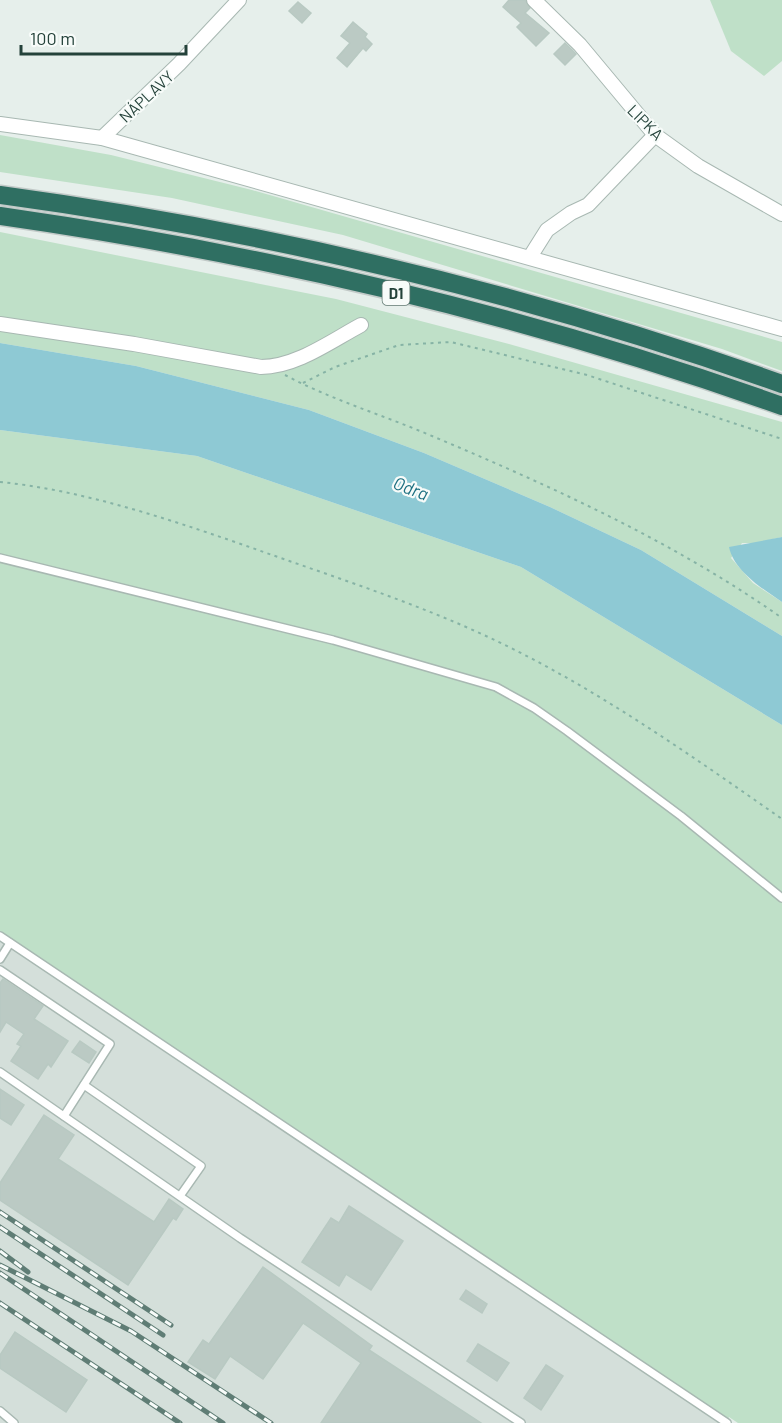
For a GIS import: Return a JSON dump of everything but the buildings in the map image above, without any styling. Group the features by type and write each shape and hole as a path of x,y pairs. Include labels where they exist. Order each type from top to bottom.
{"highway":[{"name":"D1","path":"0,195 173,223 322,253 562,315 782,384"},
{"name":"D1","path":"0,216 180,246 315,273 485,314 604,348 782,406"}],"street":[{"name":"NÁPLAVY","path":"102,138 179,64 239,0"},
{"name":"LIPKA","path":"534,0 580,45 655,135 698,166 782,214"},
{"path":"0,124 102,138 782,329"},
{"path":"530,257 547,230 571,213 588,205 655,135"},
{"path":"0,324 270,367 307,355 361,325"}],"lane":[{"path":"0,558 333,640 496,687 534,708 567,731 681,816 782,898"},
{"path":"0,936 727,1423"},
{"path":"0,959 10,943"},
{"path":"0,970 110,1044 64,1116"},
{"path":"0,1072 180,1196 521,1423"},
{"path":"84,1085 201,1166 180,1196"},
{"path":"0,1411 14,1423"}],"path":[{"path":"302,384 335,367 399,345 451,342 587,375 782,439"},
{"path":"270,367 302,384 482,457 616,519 738,587 782,618"},
{"path":"0,482 94,500 202,530 383,594 487,636 593,694 683,751 782,819"}],"shaded area":[{"path":"0,936 727,1423 0,1423"}],"green space":[{"path":"710,0 782,0 782,61 764,76 731,51"},
{"path":"0,135 111,155 252,190 782,342 782,371 722,349 343,235 172,198 0,172"},
{"path":"0,232 336,299 509,344 782,422 782,537 756,543 742,543 731,558 753,583 782,602 782,636 641,550 550,507 424,453 309,410 136,366 0,343"},
{"path":"0,430 197,456 521,567 782,725 782,1423 738,1423 729,1417 727,1423 0,936"}],"water":[{"name":"Odra","path":"0,343 136,366 309,410 424,453 550,507 641,550 782,636 782,725 521,567 197,456 0,430"},
{"path":"782,537 782,602 743,572 729,547"}],"railway":[{"path":"0,1212 171,1325"},
{"path":"0,1227 163,1335"},
{"path":"0,1251 28,1272"},
{"path":"0,1265 131,1331 271,1423"},
{"path":"0,1273 223,1423"},
{"path":"0,1303 180,1423"}]}
